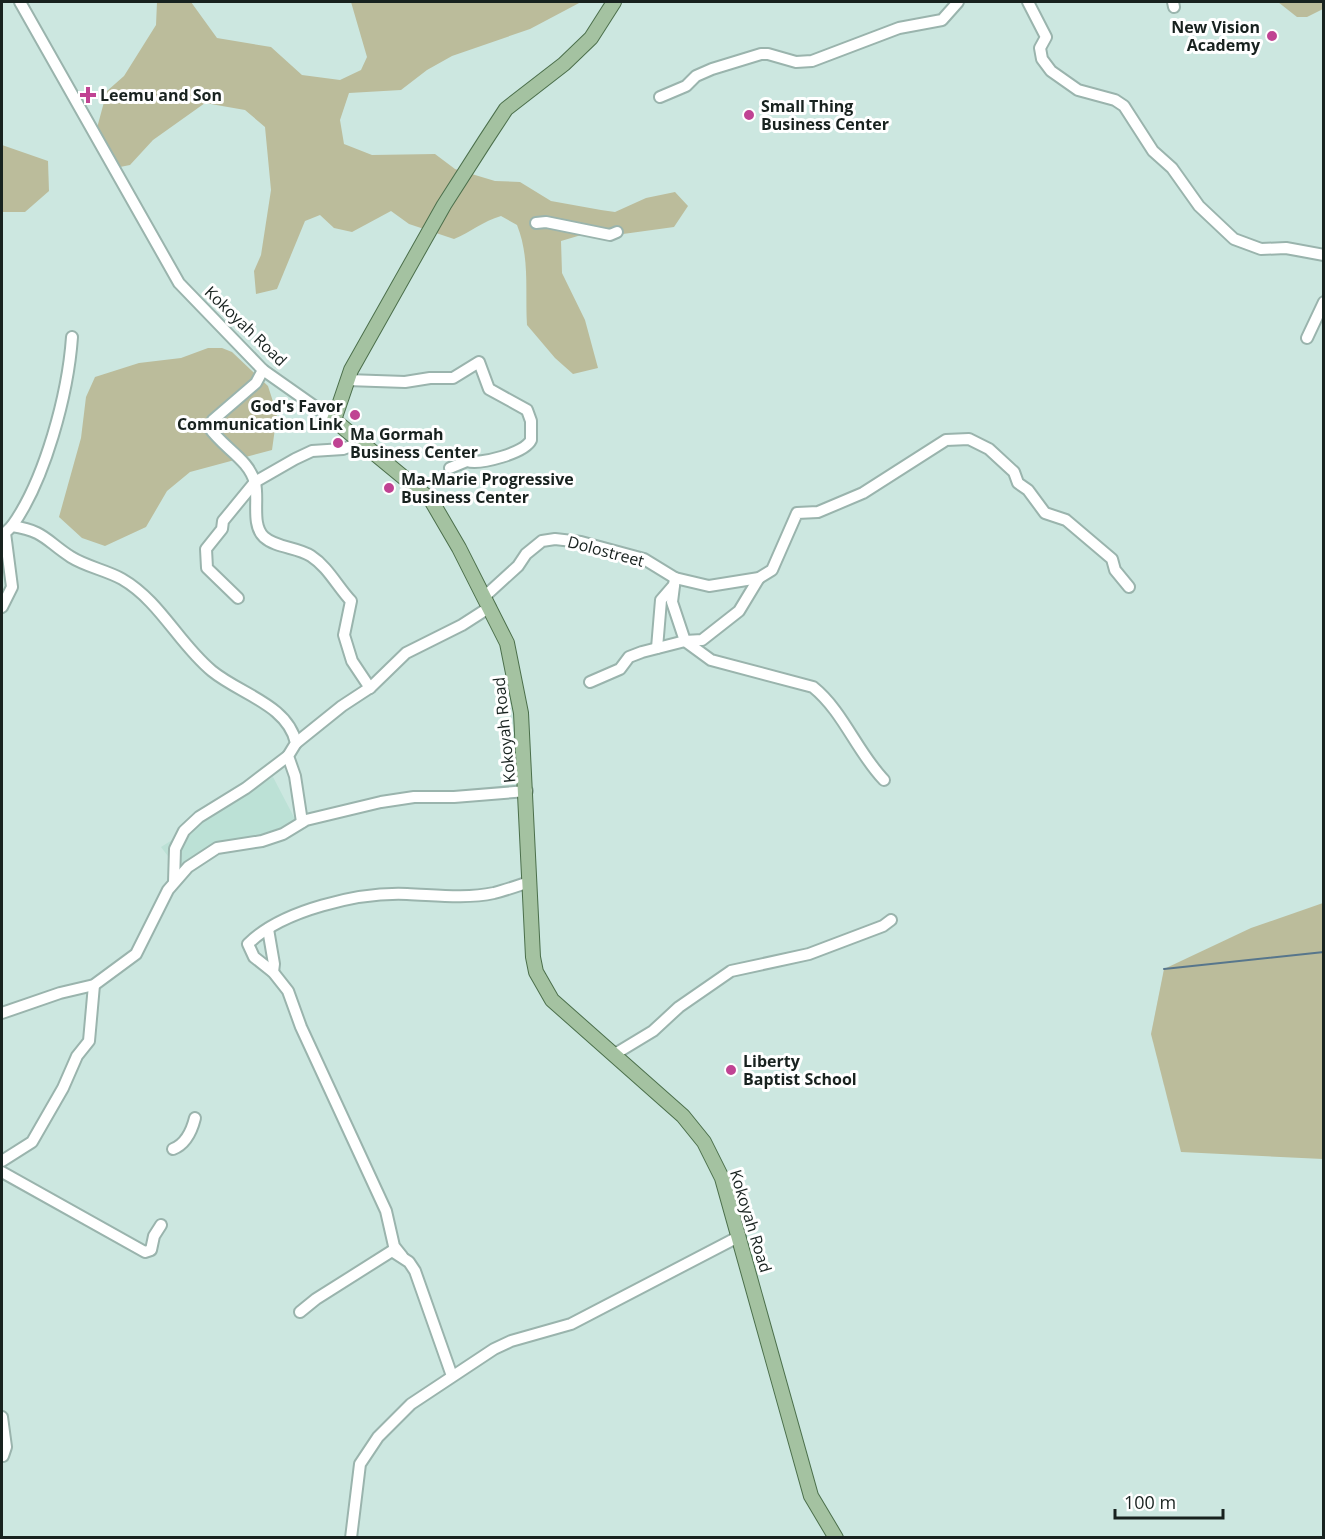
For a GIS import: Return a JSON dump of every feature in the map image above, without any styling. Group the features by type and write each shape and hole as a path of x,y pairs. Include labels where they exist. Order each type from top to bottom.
{"main road":[{"path":"334,420 347,380 444,205 506,109 564,64 591,38 614,2"},
{"name":"Kokoyah Road","path":"334,420 431,500 507,643 515,672 527,791 533,957 543,985 552,1000 661,1093 704,1142 723,1178 804,1474 814,1504 836,1538"}],"street":[{"name":"Kokoyah Road","path":"20,2 179,283 263,370 334,420"},
{"path":"660,97 686,86 696,76 761,54 796,63 812,61 899,28 933,23 942,20 958,2"},
{"path":"1028,2 1046,37 1040,48 1042,59 1051,71 1078,90 1115,100 1124,106 1153,151 1169,165 1190,195 1223,230 1234,239 1253,247 1293,249 1323,255"},
{"path":"536,223 546,222 610,235 616,232"},
{"path":"1307,338 1323,302"},
{"path":"2,607 12,587 4,533 27,506 49,446 70,362 72,337"},
{"path":"347,380 405,382 430,378 453,378 479,362 489,389 527,410 531,422 531,440 523,451 477,464 467,461 450,468"},
{"path":"263,370 256,383 213,420 209,427 229,451 247,465 255,482 257,518 259,530 264,537 309,554 323,565 351,601 344,635 352,661 370,688"},
{"path":"590,682 620,669 629,657 685,641 702,640 732,618 759,578 772,570 797,513 818,512 863,493 946,440 969,439 989,449 1014,472 1018,483 1028,490 1045,513 1066,520 1112,559 1115,570 1129,587"},
{"path":"238,598 207,568 206,549 222,529 223,521 255,482 312,451 343,449 362,442"},
{"path":"12,526 34,529 72,558 123,580 160,612 212,671 277,711 293,729 296,743"},
{"name":"Dolostreet","path":"288,756 296,743 342,706 370,688 406,653 462,625 487,602 526,554 542,541 555,539 582,542 644,559 675,581 709,586 759,578"},
{"path":"675,581 672,602 685,641 711,660 730,664 746,672 813,687 826,698 871,766 884,780"},
{"path":"657,648 661,600 675,581"},
{"path":"174,882 175,849 184,831 198,818 246,788 288,756 295,776 302,822"},
{"path":"2,1013 60,993 94,986 136,954 174,882 188,867 217,848 262,841 325,814 414,797 454,797 527,791"},
{"path":"452,1376 415,1271 394,1246 386,1210 301,1027 288,991 273,972 254,957 248,944 293,915 320,904 404,894 458,896 493,893 529,882"},
{"path":"615,1054 653,1031 680,1006 731,972 809,954 891,921"},
{"path":"268,929 274,964 273,972"},
{"path":"2,1161 32,1142 63,1088 77,1056 89,1041 94,986"},
{"path":"173,1149 178,1148 192,1130 195,1118"},
{"path":"2,1172 145,1252 151,1250 154,1236 161,1225"},
{"path":"351,1538 360,1464 369,1449 411,1404 452,1376 511,1341 571,1324 740,1236"},
{"path":"300,1312 316,1299 392,1251 402,1256"},
{"path":"2,1417 6,1447 3,1456"}],"shaded area":[{"path":"157,2 191,2 217,38 271,47 302,75 340,80 361,70 367,57 351,2 581,2 530,29 452,56 427,70 401,90 349,93 340,120 344,144 372,155 435,154 455,169 495,181 520,182 551,201 615,212 646,198 675,192 688,206 674,227 623,234 588,233 561,241 562,273 585,320 598,368 573,374 555,358 527,325 524,249 517,225 501,216 454,239 409,224 391,211 352,232 334,228 320,215 305,221 277,289 256,294 254,271 261,255 271,190 265,127 245,110 205,103 153,140 130,165 110,169 94,139 107,91 124,76 156,25"},
{"path":"1278,2 1323,2 1323,9 1307,17 1297,17"},
{"path":"2,145 48,161 49,191 25,212 2,212"},
{"path":"208,348 222,348 232,352 268,386 277,414 272,450 190,472 167,491 146,527 105,546 82,538 59,517 81,438 86,397 95,377 139,363 181,358"},
{"path":"273,777 296,821 248,847 213,848 180,872 161,847"},
{"path":"1323,903 1323,1159 1181,1152 1151,1034 1164,969 1251,928"}],"waterway":[{"path":"1164,969 1324,952"}],"place":[{"name":"New Vision Academy","path":"1272,36"},
{"name":"Leemu and Son","path":"88,95"},
{"name":"Small Thing Business Center","path":"749,115"},
{"name":"God's Favor Communication Link","path":"355,415"},
{"name":"Ma Gormah Business Center","path":"338,443"},
{"name":"Ma-Marie Progressive Business Center","path":"389,488"},
{"name":"Liberty Baptist School","path":"731,1070"}]}
